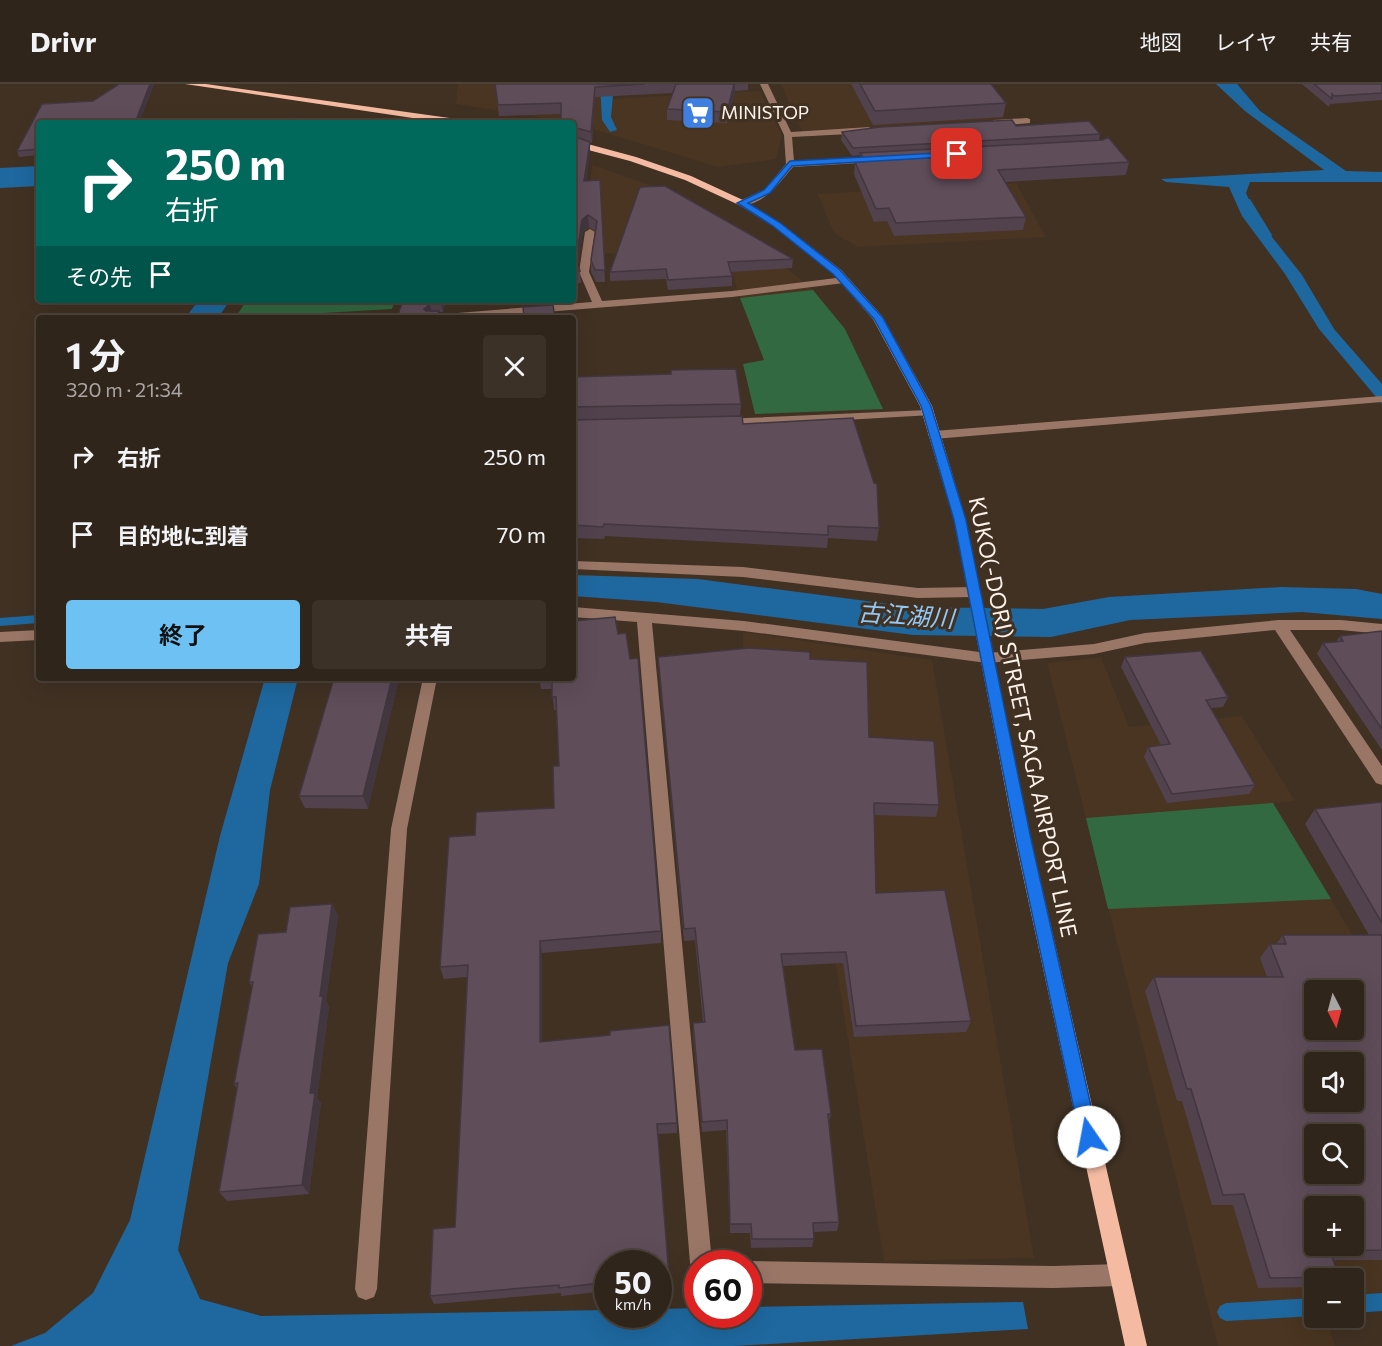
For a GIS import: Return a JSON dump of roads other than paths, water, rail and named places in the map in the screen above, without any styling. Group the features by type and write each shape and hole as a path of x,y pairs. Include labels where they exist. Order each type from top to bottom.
{"main road":[{"path":"189,84 442,120"},
{"name":"KUKO(-DORI) STREET, SAGA AIRPORT LINE","path":"576,144 633,159 688,178 742,203 776,224 844,280 878,318 928,413 960,520 1023,839 1136,1346"}],"street":[{"path":"742,203 767,192 790,164 788,135 764,84"},
{"path":"980,124 1027,121"},
{"path":"788,135 884,129"},
{"path":"790,164 885,158"},
{"path":"590,232 584,272 598,305"},
{"path":"471,315 732,294 844,280"},
{"path":"934,435 1382,399"},
{"path":"710,423 928,413"},
{"path":"576,565 743,572 918,593 975,597"},
{"path":"576,612 985,650 1094,649 1145,638 1279,625 1341,625 1382,629"},
{"path":"644,617 700,1250"},
{"path":"1279,625 1382,778"},
{"path":"0,637 36,635"},
{"path":"366,1289 399,829 429,681"},
{"path":"762,1272 1054,1277 1120,1275"}],"water":[{"path":"600,84 614,84 611,117 617,130 610,132 602,120"},
{"path":"1216,84 1237,84 1260,111 1346,171 1382,172 1382,182 1250,182 1246,193 1257,218 1302,275 1334,329 1382,384 1382,404 1319,329 1285,274 1242,216 1229,187 1166,182 1161,179 1324,170 1245,111"},
{"path":"36,166 36,186 0,188 0,168"},
{"path":"197,303 228,303 220,315 187,315"},
{"name":"古江湖川","path":"576,575 698,579 912,607 1043,609 1109,597 1281,587 1356,589 1382,594 1382,619 1302,612 1130,620 1051,637 913,635 656,602 576,596"},
{"path":"264,681 297,681 270,790 259,884 228,963 178,1250 200,1299 261,1316 594,1310 594,1328 672,1328 672,1309 684,1308 684,1328 762,1328 762,1307 1023,1302 1028,1329 734,1346 11,1346 45,1333 93,1293 130,1220 220,836"}],"waterway":[{"path":"1247,201 1268,235"},
{"path":"0,622 36,619"},
{"path":"1364,1303 1382,1302"},
{"path":"1226,1312 1304,1308"}],"place":[{"name":"MINISTOP","path":"698,113"}]}
